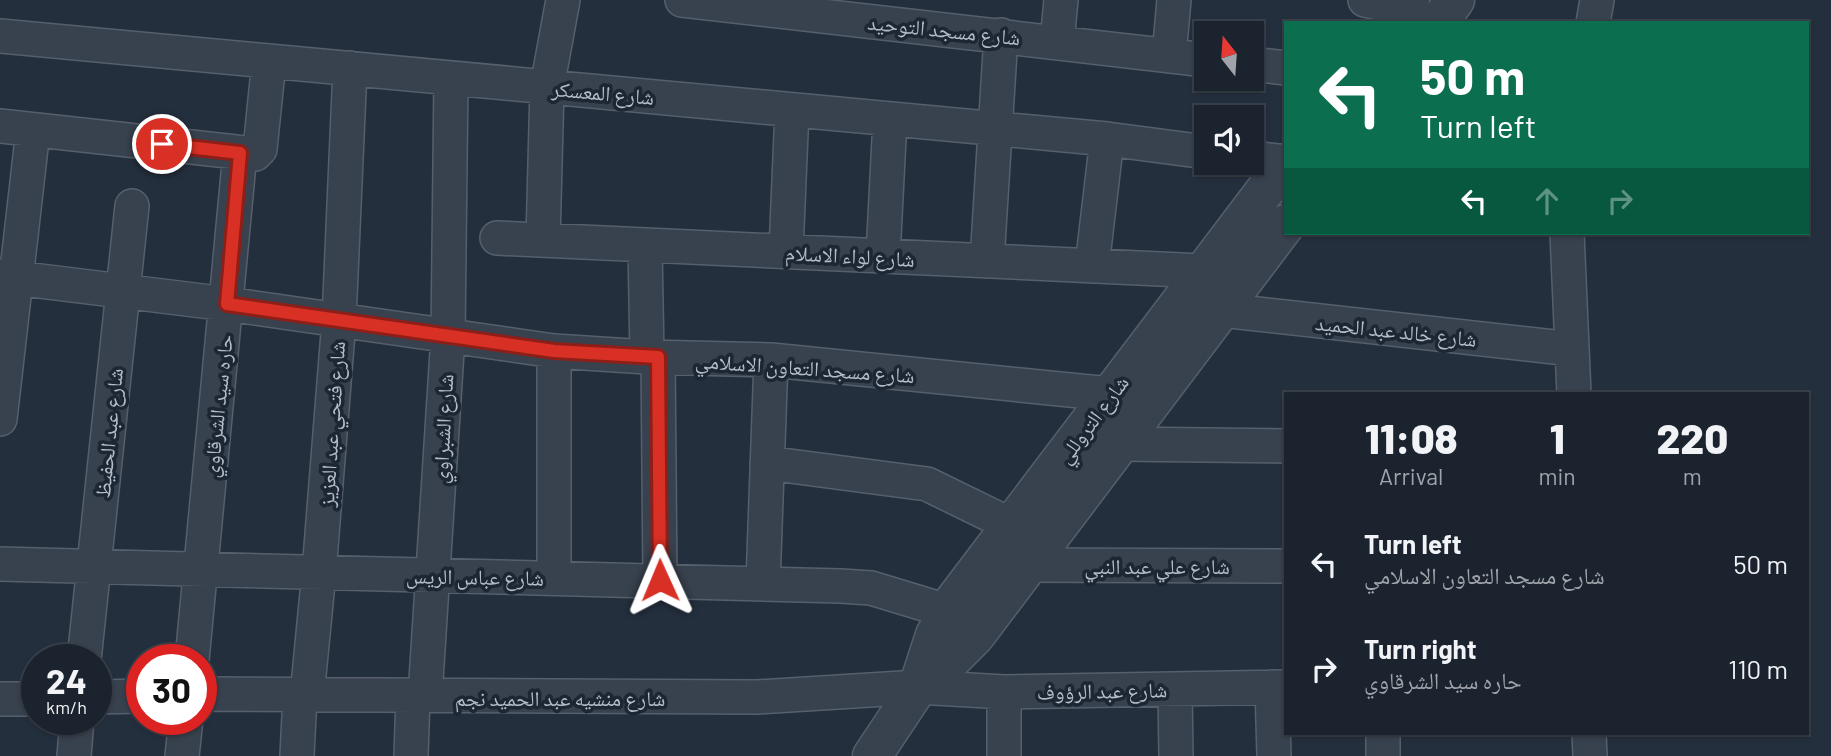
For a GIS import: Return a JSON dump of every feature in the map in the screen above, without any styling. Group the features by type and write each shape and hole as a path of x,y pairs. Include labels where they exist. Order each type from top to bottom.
{"street":[{"path":"544,240 547,87 563,0"},
{"path":"1057,42 1061,0"},
{"path":"1169,56 1174,0"},
{"path":"1365,0 1402,10"},
{"path":"1439,21 1455,0"},
{"path":"1593,21 1597,0"},
{"name":"شارع مسجد التوحيد","path":"704,1 941,14 1001,35 1194,59"},
{"path":"988,261 1001,35"},
{"name":"شارع المعسكر","path":"0,36 1107,139 1194,150"},
{"path":"0,126 255,154 260,149 269,61"},
{"path":"1264,65 1284,68"},
{"name":"شارع فتحي عبد العزيز","path":"297,756 319,572 338,320 350,68"},
{"name":"شارع الشبراوي","path":"411,756 433,575 447,336 451,78"},
{"path":"786,251 792,110"},
{"path":"883,256 890,119"},
{"path":"0,419 8,276 33,130"},
{"path":"1092,266 1107,139"},
{"name":"حاره سيد الشرقاوي","path":"194,644 240,153"},
{"path":"1264,159 1284,162"},
{"name":"شارع التروللي","path":"872,756 918,687 935,635 947,611 1284,165"},
{"name":"شارع عبد الحفيظ","path":"86,644 132,206"},
{"name":"شارع التروللي","path":"918,687 946,665 975,636 1284,227"},
{"path":"1567,235 1574,392"},
{"name":"شارع لواء الاسلام","path":"497,238 1203,271"},
{"path":"645,245 660,580"},
{"name":"شارع مسجد التعاون الاسلامي","path":"8,276 554,351 771,360 1110,394"},
{"name":"شارع خالد عبد الحميد","path":"1221,310 1572,349"},
{"path":"554,351 554,578"},
{"path":"763,583 771,360"},
{"path":"1119,444 1284,446"},
{"path":"767,463 927,484 1011,526"},
{"name":"شارع عباس الريس","path":"0,564 660,580 871,588 947,611"},
{"name":"شارع علي عبد النبي","path":"1028,565 1284,566"},
{"name":"شارع عبد الرؤوف","path":"918,687 1004,692 1279,687"},
{"name":"شارع منشيه عبد الحميد نجم","path":"217,694 757,698 918,687"},
{"path":"1274,756 1279,687"},
{"path":"1175,689 1176,756"},
{"path":"1004,692 1004,756"},
{"path":"0,699 21,699"},
{"path":"74,756 76,735"},
{"path":"182,756 184,735"},
{"path":"1382,735 1383,756"},
{"path":"1589,735 1590,756"}],"route":[{"path":"162,144 240,153 227,304 554,351 658,357 660,580"}]}
